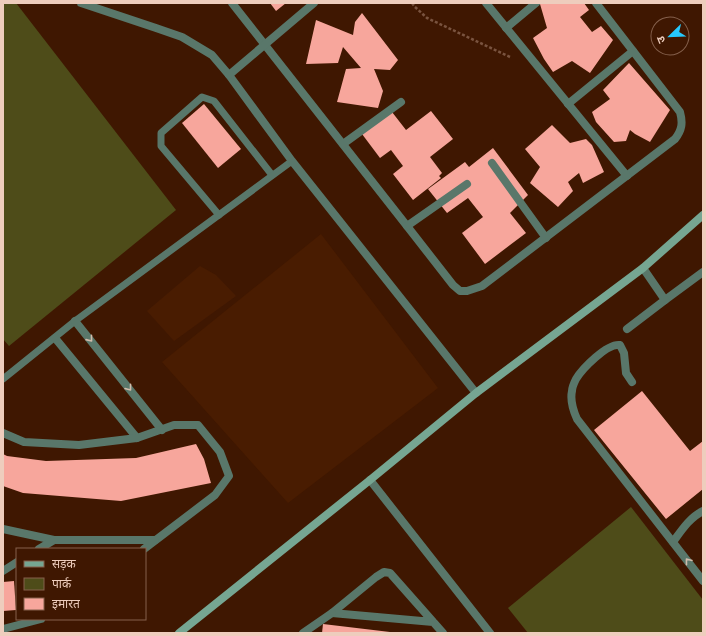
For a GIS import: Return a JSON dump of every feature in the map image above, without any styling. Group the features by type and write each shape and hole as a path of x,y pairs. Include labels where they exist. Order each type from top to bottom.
{"street":[{"path":"81,3 182,37 212,55 229,75 292,160 476,393"},
{"path":"232,3 453,285 460,291 467,291 482,286 675,139 679,134 682,126 680,112 596,3"},
{"path":"229,75 314,3"},
{"path":"486,3 627,176"},
{"path":"506,28 536,3"},
{"path":"568,104 633,51"},
{"path":"343,144 401,102"},
{"path":"492,163 546,238"},
{"path":"408,226 467,184"},
{"path":"179,633 476,393 643,268 703,215"},
{"path":"643,268 665,300"},
{"path":"627,329 703,272"},
{"path":"75,321 162,430"},
{"path":"55,338 137,438"},
{"path":"632,382 626,373 625,358 622,349 620,345 616,344 607,349 589,364 576,378 571,392 573,408 577,419 703,580"},
{"path":"3,433 24,442 80,445 137,438 174,425 198,425 220,452 229,476 215,495 145,548"},
{"path":"370,480 490,633"},
{"path":"673,542 698,513 703,511"},
{"path":"3,529 54,540 155,540"},
{"path":"41,548 54,540"},
{"path":"3,571 16,563"},
{"path":"303,633 332,613 384,572 390,573 443,633"},
{"path":"332,613 433,622"},
{"path":"3,629 37,620"}],"lane":[{"path":"219,215 162,146 161,133 202,97 214,101 272,175"},
{"path":"3,378 75,321 292,160"}],"path":[{"path":"412,3 427,18 510,57"}],"shaded area":[{"path":"321,234 438,388 288,503 162,362"},
{"path":"200,266 216,275 236,296 174,341 147,311"}],"green space":[{"path":"3,3 16,3 176,210 9,346 3,339"},
{"path":"631,507 703,600 703,633 528,633 508,608"}],"building":[{"path":"270,3 286,3 276,11"},
{"path":"584,3 589,10 580,17 592,32 601,26 613,40 590,73 572,61 553,72 544,59 533,38 547,28 540,4"},
{"path":"362,13 398,60 390,70 374,69 383,91 378,108 337,102 346,69 361,68 343,47 338,63 306,64 316,20 353,35 355,22"},
{"path":"629,63 670,110 650,142 630,130 626,141 614,142 596,122 592,112 610,99 603,90"},
{"path":"204,104 241,149 218,168 182,123"},
{"path":"431,111 453,139 430,157 442,173 439,176 441,178 413,200 393,174 403,166 391,150 380,158 362,134 392,112 406,130"},
{"path":"552,125 570,143 586,139 592,145 604,172 583,183 579,173 568,182 573,191 558,207 530,183 540,167 525,149"},
{"path":"493,148 528,195 510,213 526,233 485,264 462,233 483,217 468,198 447,213 428,189 465,162 469,167"},
{"path":"642,391 690,451 703,441 703,489 666,519 594,430"},
{"path":"196,444 204,459 211,483 121,501 23,493 3,486 3,454 7,456 46,461 136,458"},
{"path":"14,581 16,610 3,611 3,582"},
{"path":"323,624 390,632 390,633 322,633"}]}
